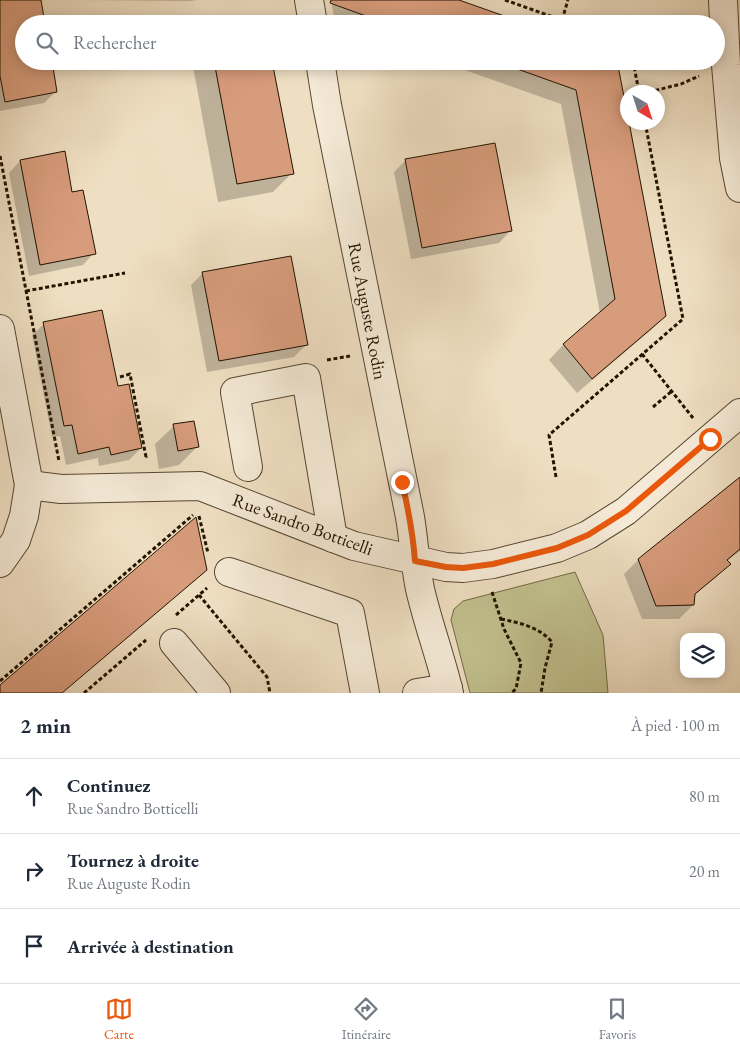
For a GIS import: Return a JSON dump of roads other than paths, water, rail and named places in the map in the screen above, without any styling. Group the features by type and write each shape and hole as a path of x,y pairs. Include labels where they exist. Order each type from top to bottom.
{"street":[{"path":"309,0 312,15"},
{"path":"723,15 724,0"},
{"path":"725,48 734,158 740,188"},
{"name":"Rue Auguste Rodin","path":"322,70 410,517 415,561 448,691"},
{"path":"0,329 29,485 24,516 16,540 0,563"},
{"path":"248,467 235,392 306,378 333,538"},
{"name":"Rue Sandro Botticelli","path":"29,485 60,489 200,486 354,546 415,561 463,568 493,564 557,548 588,535 626,511 740,413"},
{"path":"218,564 350,613 366,693"},
{"path":"174,643 216,693"},
{"path":"417,693 448,691"}]}
